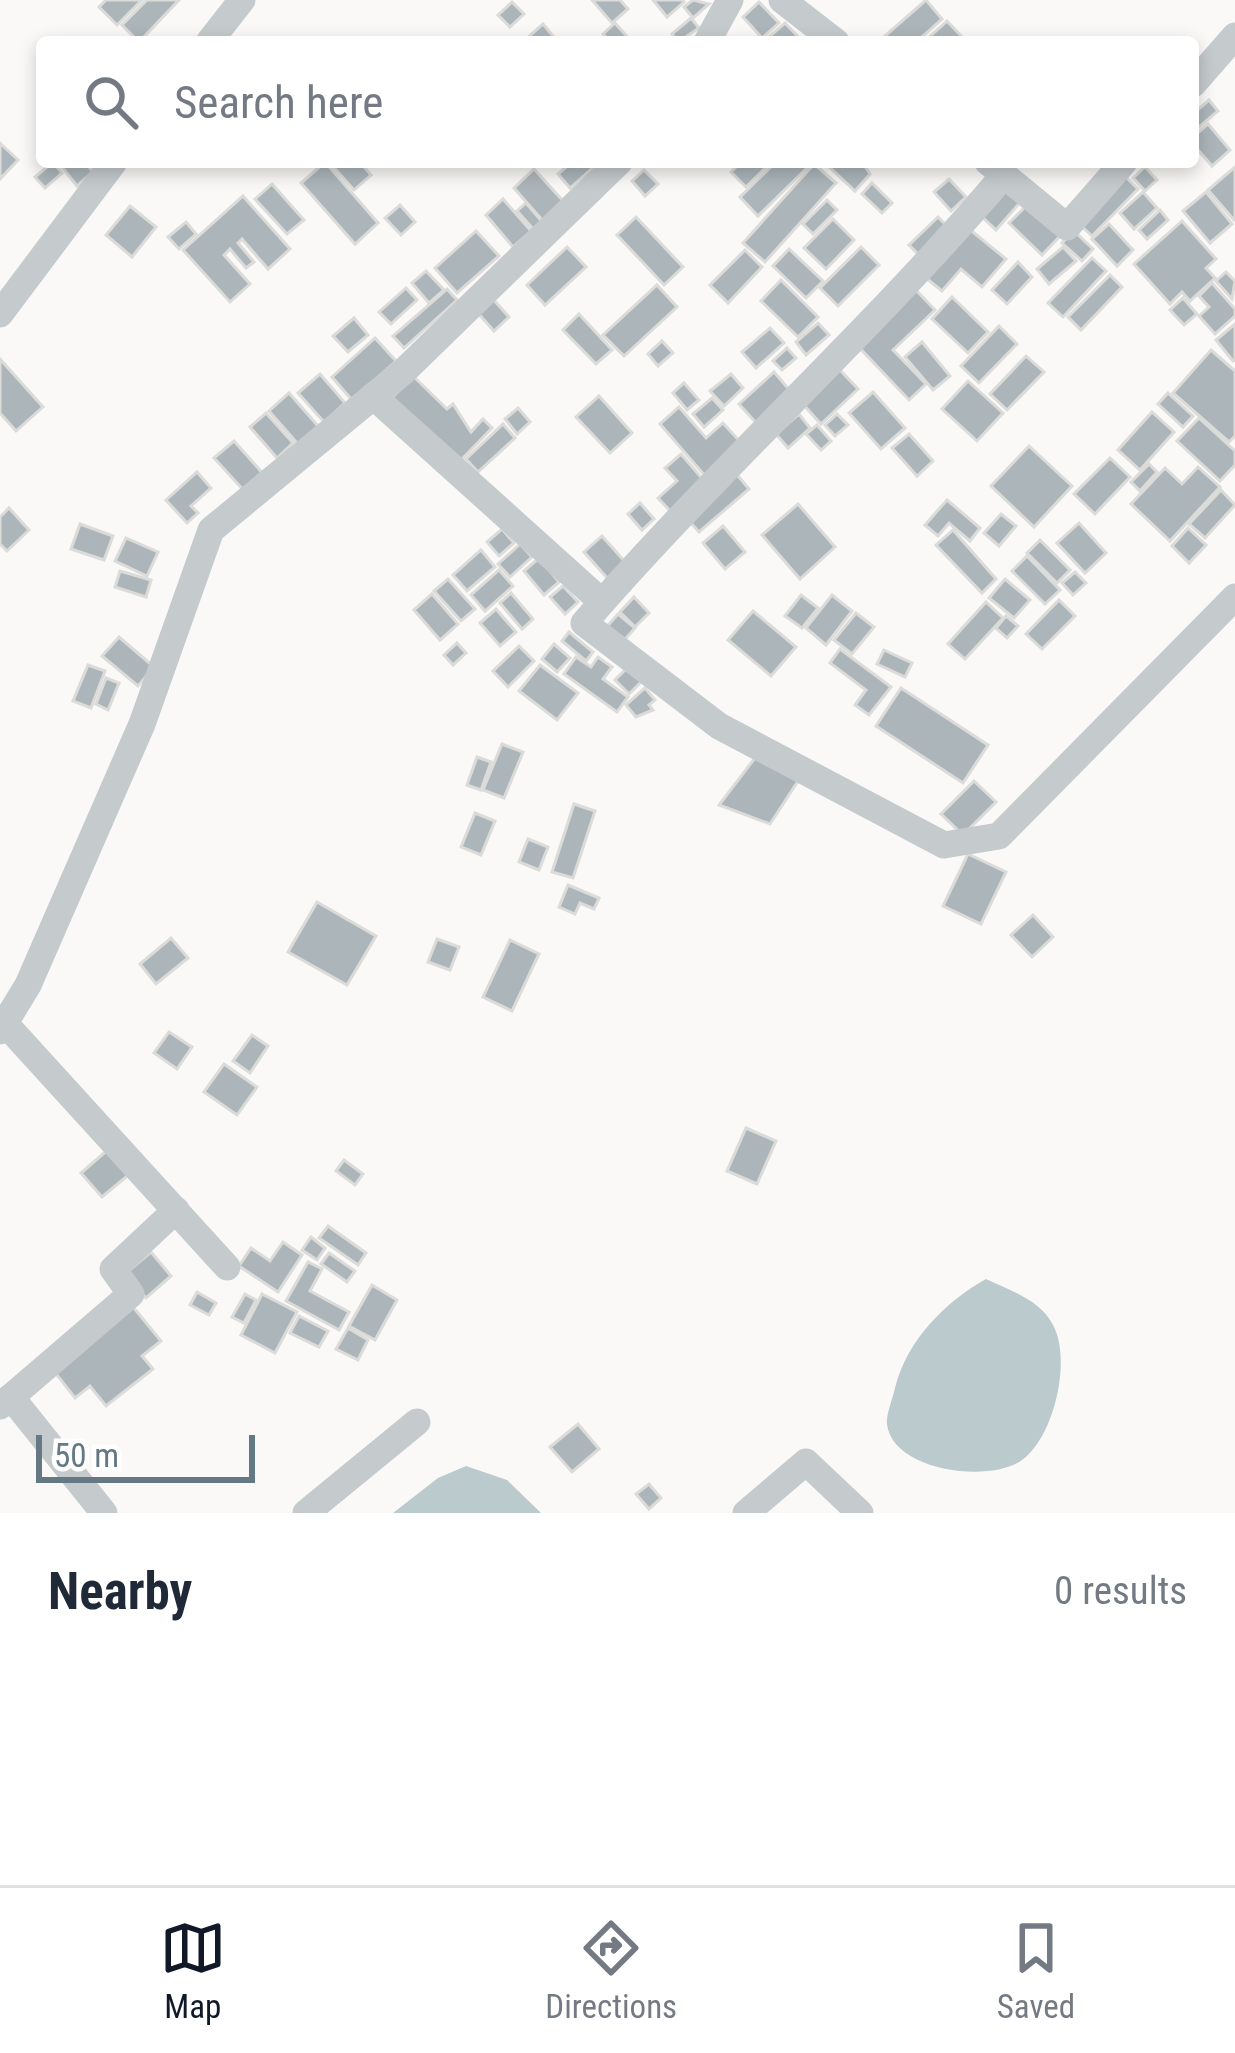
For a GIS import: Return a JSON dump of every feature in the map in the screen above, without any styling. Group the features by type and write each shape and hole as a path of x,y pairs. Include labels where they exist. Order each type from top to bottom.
{"street":[{"path":"214,36 242,0"},
{"path":"709,36 730,0"},
{"path":"782,0 828,36"},
{"path":"1199,77 1235,36"},
{"path":"0,314 110,168"},
{"path":"227,1267 2,1023 28,986 142,724 211,530 374,396 613,168"},
{"path":"1119,168 1067,227 996,168 925,268 662,532 584,622 719,726 944,845 999,836 1235,597"},
{"path":"374,396 602,602"},
{"path":"104,1513 5,1402 131,1294 113,1269 176,1210"},
{"path":"306,1513 418,1422"},
{"path":"746,1513 806,1462 860,1513"}],"shaded area":[{"path":"986,1279 1033,1302 1048,1316 1061,1358 1057,1397 1043,1434 1022,1460 988,1471 944,1469 906,1453 893,1440 887,1424 889,1411 901,1370 918,1338 942,1311"},
{"path":"466,1466 507,1480 541,1513 393,1513 438,1478"}],"building":[{"path":"106,0 142,0 117,25 99,7"},
{"path":"147,0 179,0 145,36 133,36 122,25"},
{"path":"592,0 620,0 628,9 612,23"},
{"path":"653,0 682,0 684,2 667,17"},
{"path":"693,0 709,4 693,18 684,7"},
{"path":"926,0 942,19 923,36 885,36"},
{"path":"512,2 524,14 510,27 498,15"},
{"path":"759,2 779,23 760,36 743,17"},
{"path":"691,18 699,28 687,36 672,34"},
{"path":"947,21 961,36 931,36"},
{"path":"615,23 626,36 605,36"},
{"path":"785,23 797,36 770,36"},
{"path":"543,24 553,36 530,36"},
{"path":"1209,100 1218,111 1199,127 1199,109"},
{"path":"1208,124 1230,150 1212,166 1199,151 1199,132"},
{"path":"0,143 18,160 0,179"},
{"path":"1235,167 1235,219 1234,220 1208,190"},
{"path":"46,168 62,173 45,188 35,177"},
{"path":"63,168 93,172 77,186"},
{"path":"318,168 330,168 378,223 355,244 301,183"},
{"path":"334,168 365,168 371,175 354,190"},
{"path":"565,168 592,168 570,188 558,174"},
{"path":"735,168 765,168 746,187 731,172"},
{"path":"770,168 807,168 758,216 740,197"},
{"path":"810,168 819,168 836,183 765,262 743,243"},
{"path":"830,168 866,168 870,174 855,191"},
{"path":"1146,168 1157,180 1145,191 1133,178"},
{"path":"534,169 564,202 543,221 514,188"},
{"path":"644,170 658,184 645,196 632,181"},
{"path":"1123,174 1138,189 1092,236 1077,222"},
{"path":"949,179 966,197 951,211 934,192"},
{"path":"1003,181 1023,199 996,230 976,211"},
{"path":"872,183 892,203 882,213 862,194"},
{"path":"272,184 304,220 287,234 255,199"},
{"path":"1143,192 1157,208 1134,229 1120,213"},
{"path":"1206,192 1232,224 1210,243 1183,211"},
{"path":"243,196 290,249 268,269 242,239 238,243 254,262 246,268 230,249 224,255 250,284 230,302 183,250"},
{"path":"503,199 531,231 513,247 486,215"},
{"path":"827,200 837,210 813,234 803,224"},
{"path":"526,203 544,224 536,232 517,211"},
{"path":"1028,204 1061,235 1042,255 1009,223"},
{"path":"400,205 415,222 401,235 385,218"},
{"path":"130,206 156,227 132,257 106,235"},
{"path":"1160,210 1168,220 1147,239 1139,230"},
{"path":"636,217 683,267 664,285 617,235"},
{"path":"938,217 951,230 922,258 909,245"},
{"path":"833,219 854,240 826,269 804,248"},
{"path":"1182,221 1216,259 1206,268 1215,278 1190,301 1182,292 1170,304 1134,264"},
{"path":"186,222 196,234 179,249 168,237"},
{"path":"1109,224 1133,250 1117,266 1092,239"},
{"path":"968,228 1006,259 982,287 961,269 942,291 926,278"},
{"path":"476,231 499,256 457,293 435,268"},
{"path":"1074,231 1093,249 1082,261 1062,243"},
{"path":"567,247 586,267 545,305 527,285"},
{"path":"861,247 879,265 838,306 820,288"},
{"path":"1063,247 1076,261 1049,284 1037,269"},
{"path":"789,249 823,281 806,298 773,266"},
{"path":"745,250 762,267 728,303 710,285"},
{"path":"1092,258 1106,271 1063,317 1048,303"},
{"path":"1018,262 1032,277 1007,304 992,290"},
{"path":"426,271 444,290 429,303 412,283"},
{"path":"1226,272 1235,281 1232,299 1216,281"},
{"path":"1110,275 1122,287 1081,330 1068,317"},
{"path":"781,280 818,317 798,337 761,301"},
{"path":"1212,283 1235,309 1235,316 1215,334 1199,316 1209,307 1199,296"},
{"path":"657,285 677,307 624,356 603,335"},
{"path":"406,288 417,300 391,324 379,312"},
{"path":"914,288 935,310 893,350 926,384 909,400 855,343"},
{"path":"447,289 457,300 404,348 393,336"},
{"path":"952,297 988,332 968,353 932,319"},
{"path":"492,298 509,317 494,331 477,312"},
{"path":"1183,298 1197,314 1184,325 1170,310"},
{"path":"579,314 612,350 596,364 563,330"},
{"path":"354,318 368,335 348,352 333,336"},
{"path":"818,323 829,335 806,355 796,342"},
{"path":"1235,324 1235,360 1233,361 1216,340"},
{"path":"999,326 1017,344 979,383 961,366"},
{"path":"770,328 784,343 756,368 742,352"},
{"path":"375,338 396,361 352,400 332,377"},
{"path":"662,341 673,353 658,366 648,354"},
{"path":"922,342 950,376 933,390 905,357"},
{"path":"787,348 796,358 782,370 773,361"},
{"path":"1211,350 1235,371 1235,436 1229,442 1173,393"},
{"path":"1026,356 1044,372 1007,410 990,394"},
{"path":"0,359 43,407 16,431 0,413"},
{"path":"838,368 858,389 821,424 801,402"},
{"path":"774,372 793,394 758,425 739,404"},
{"path":"320,374 345,403 324,422 298,393"},
{"path":"731,374 743,388 724,406 710,391"},
{"path":"413,376 447,409 453,404 471,432 483,419 492,428 458,463 391,399"},
{"path":"968,381 1003,413 977,441 942,409"},
{"path":"684,383 699,400 687,410 673,393"},
{"path":"873,392 905,428 881,449 849,413"},
{"path":"289,393 318,426 298,444 269,411"},
{"path":"1168,393 1193,416 1183,427 1158,404"},
{"path":"599,396 632,433 610,453 576,417"},
{"path":"712,398 723,410 704,427 693,414"},
{"path":"679,407 706,438 723,423 743,445 706,477 660,424"},
{"path":"518,408 530,422 517,434 505,419"},
{"path":"1152,412 1174,432 1140,470 1118,450"},
{"path":"266,413 293,443 277,458 250,427"},
{"path":"799,414 810,428 788,448 776,434"},
{"path":"837,414 848,425 835,436 825,425"},
{"path":"1199,418 1235,451 1235,465 1220,481 1177,441"},
{"path":"503,424 515,438 478,472 466,459"},
{"path":"817,425 831,441 821,450 806,434"},
{"path":"909,434 933,461 917,476 892,448"},
{"path":"234,441 265,476 246,493 214,458"},
{"path":"1029,446 1072,486 1034,527 991,486"},
{"path":"681,454 706,483 672,513 658,498 677,481 665,468"},
{"path":"1110,458 1130,477 1095,514 1074,494"},
{"path":"1149,464 1157,472 1140,491 1131,482"},
{"path":"1198,467 1220,487 1170,541 1131,504 1165,468 1182,484"},
{"path":"734,471 749,489 699,532 684,515"},
{"path":"197,472 211,488 191,506 198,513 187,523 166,500"},
{"path":"1221,490 1235,505 1205,538 1189,524"},
{"path":"947,500 980,528 970,541 949,523 938,536 925,525"},
{"path":"640,503 654,519 642,530 628,514"},
{"path":"798,504 835,547 800,579 762,535"},
{"path":"9,508 29,530 7,551 0,544 0,517"},
{"path":"1001,514 1016,526 999,546 984,533"},
{"path":"1079,523 1106,553 1085,573 1057,543"},
{"path":"80,524 113,536 104,560 71,549"},
{"path":"723,526 745,552 725,569 703,543"},
{"path":"1188,528 1206,545 1189,563 1172,546"},
{"path":"502,529 514,543 499,556 487,542"},
{"path":"953,530 996,579 982,593 936,545"},
{"path":"602,536 626,563 608,579 584,552"},
{"path":"126,538 158,552 147,576 115,561"},
{"path":"1040,540 1070,570 1057,583 1027,553"},
{"path":"520,544 532,557 510,577 498,564"},
{"path":"481,550 495,567 467,591 453,575"},
{"path":"1027,556 1060,590 1045,604 1012,571"},
{"path":"539,558 559,582 544,595 524,571"},
{"path":"499,570 513,586 485,611 471,595"},
{"path":"120,571 151,580 146,597 115,587"},
{"path":"1075,572 1086,583 1073,595 1062,583"},
{"path":"448,579 475,609 461,621 434,591"},
{"path":"1005,579 1030,600 1014,618 989,598"},
{"path":"563,586 578,602 565,614 550,597"},
{"path":"511,593 533,619 522,629 500,603"},
{"path":"432,594 458,624 440,640 414,610"},
{"path":"801,595 818,608 802,628 785,616"},
{"path":"832,595 852,611 826,645 806,628"},
{"path":"634,597 649,613 635,627 620,612"},
{"path":"1059,600 1075,616 1042,649 1026,634"},
{"path":"986,602 1003,618 965,659 948,644"},
{"path":"496,609 516,632 500,646 480,623"},
{"path":"753,611 796,647 771,676 728,640"},
{"path":"856,613 874,627 852,654 834,640"},
{"path":"618,614 635,628 620,645 603,631"},
{"path":"1006,616 1018,626 1007,638 996,628"},
{"path":"569,632 593,652 586,661 562,641"},
{"path":"119,637 154,667 138,686 102,656"},
{"path":"457,643 466,653 453,665 444,655"},
{"path":"554,644 570,658 557,672 542,659"},
{"path":"519,646 534,661 508,687 493,671"},
{"path":"840,649 891,687 869,715 855,705 866,690 830,663"},
{"path":"884,650 912,663 905,677 877,664"},
{"path":"576,657 591,667 598,657 612,667 603,679 628,697 617,712 564,674"},
{"path":"88,665 105,671 91,708 73,701"},
{"path":"540,665 578,693 557,720 519,691"},
{"path":"630,665 645,678 629,694 615,680"},
{"path":"106,678 119,683 108,710 96,704"},
{"path":"645,688 655,700 649,705 653,710 636,717 626,705"},
{"path":"901,688 988,745 963,783 876,726"},
{"path":"502,744 523,752 504,798 483,790"},
{"path":"758,754 800,778 770,824 719,805"},
{"path":"477,757 491,762 481,790 467,785"},
{"path":"974,781 996,802 963,835 941,814"},
{"path":"574,804 595,811 573,878 552,872"},
{"path":"475,813 495,821 481,855 461,847"},
{"path":"528,839 548,847 539,870 519,862"},
{"path":"968,854 1006,872 981,924 943,906"},
{"path":"568,885 599,898 594,909 580,903 575,914 559,907"},
{"path":"317,902 376,936 347,985 288,952"},
{"path":"1033,915 1053,937 1032,957 1011,935"},
{"path":"171,938 188,958 156,984 140,964"},
{"path":"437,939 459,947 450,970 428,962"},
{"path":"510,940 539,954 512,1011 483,997"},
{"path":"169,1032 192,1047 177,1069 154,1053"},
{"path":"252,1035 268,1046 250,1073 233,1061"},
{"path":"224,1064 257,1087 237,1115 204,1092"},
{"path":"746,1128 776,1141 757,1184 727,1171"},
{"path":"111,1147 132,1172 102,1197 81,1173"},
{"path":"344,1160 363,1174 355,1185 336,1171"},
{"path":"328,1226 366,1253 358,1265 319,1238"},
{"path":"311,1237 325,1248 317,1260 302,1250"},
{"path":"283,1242 302,1255 278,1292 239,1266 251,1248 270,1261"},
{"path":"151,1252 171,1276 146,1298 125,1274"},
{"path":"329,1253 355,1271 347,1282 321,1264"},
{"path":"308,1262 322,1269 310,1291 349,1312 339,1330 286,1301"},
{"path":"372,1285 397,1300 375,1340 349,1326"},
{"path":"197,1292 216,1303 209,1315 190,1305"},
{"path":"245,1294 256,1300 244,1323 232,1317"},
{"path":"262,1294 297,1312 275,1353 241,1335"},
{"path":"129,1302 161,1341 142,1356 153,1369 106,1406 90,1386 75,1398 50,1366"},
{"path":"299,1316 328,1331 319,1347 290,1333"},
{"path":"348,1328 368,1340 358,1360 336,1349"},
{"path":"578,1424 599,1449 572,1472 550,1447"},
{"path":"649,1484 661,1498 649,1509 636,1494"}]}
